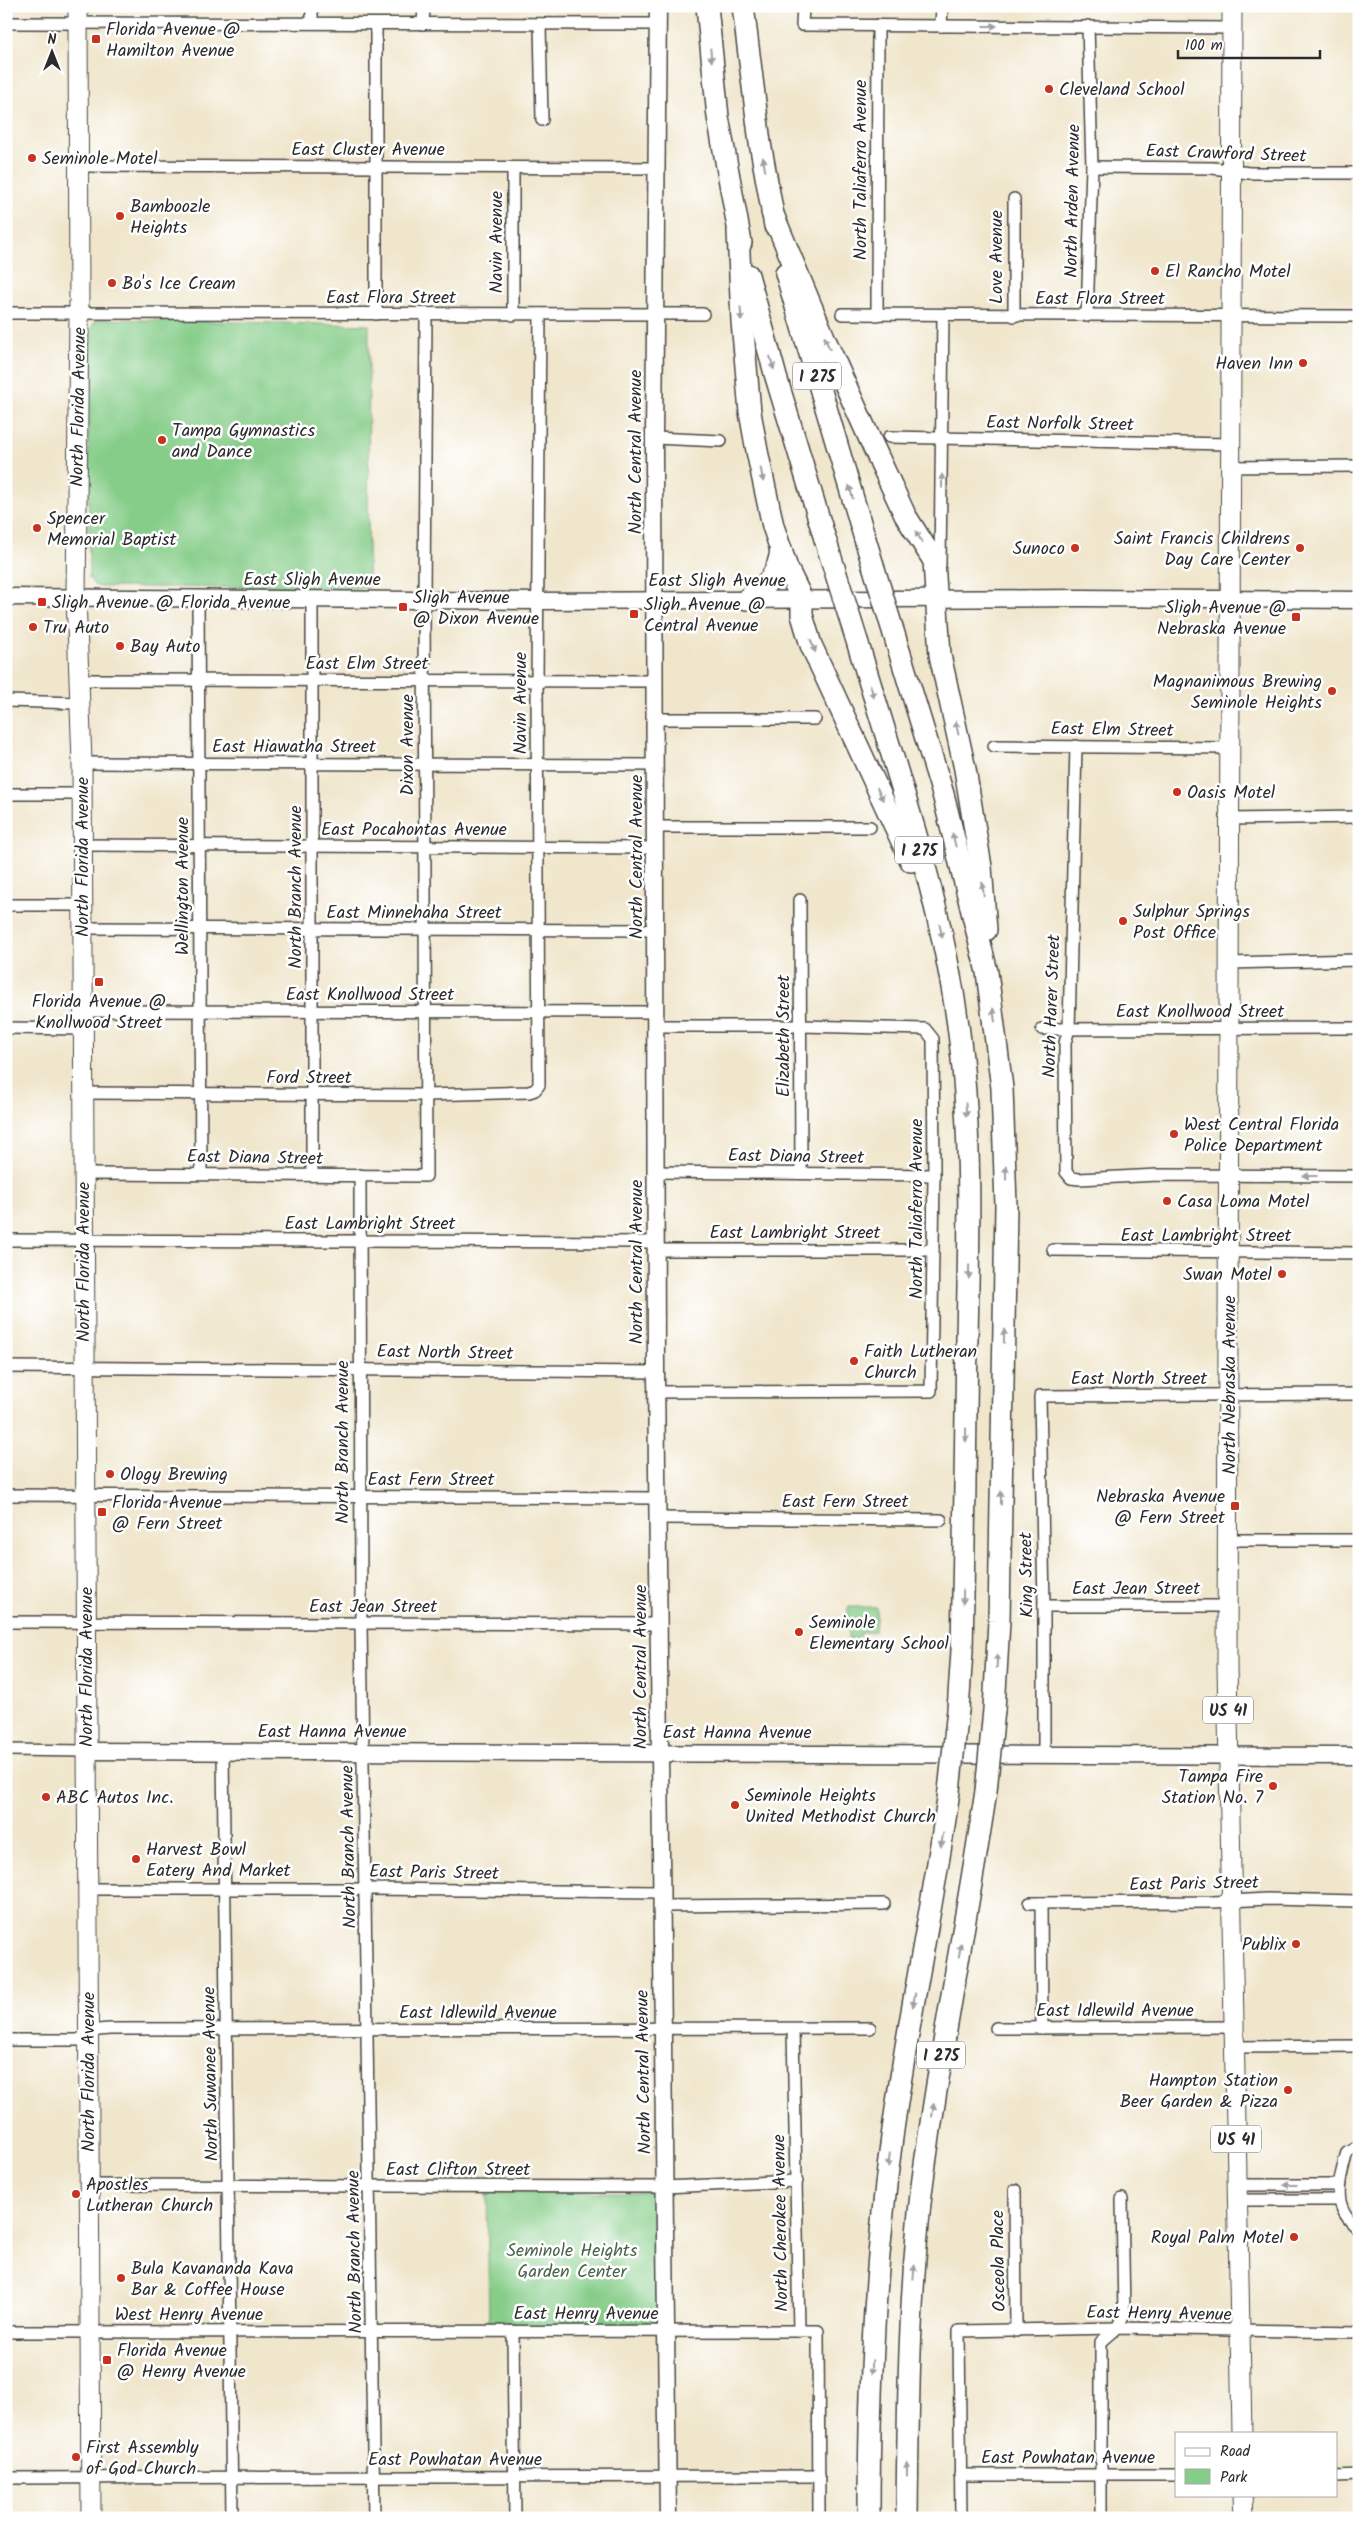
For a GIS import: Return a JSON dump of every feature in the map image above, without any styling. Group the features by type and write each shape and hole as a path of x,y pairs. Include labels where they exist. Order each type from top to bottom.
{"highway":[{"name":"I 275","path":"707,6 718,117 738,231 773,368 858,644 935,905 946,954 960,1041 969,1164 962,1614 958,1710 950,1792 899,2086 888,2170 875,2296 869,2460 869,2518"},
{"name":"I 275","path":"743,6 760,143 772,212 791,296 943,794 987,972 1002,1088 1006,1206 999,1621 994,1710 986,1792 936,2086 921,2194 909,2349 907,2518"},
{"path":"772,212 869,437 906,515 934,561 940,655 965,770 981,867 985,899 987,972"},
{"path":"738,231 738,275 750,412 764,488 781,549 802,599 802,615 811,645 910,858 935,905"},
{"path":"747,599 758,592 773,576 777,568 781,549"},
{"path":"858,2518 869,2460"}],"main road":[{"name":"North Nebraska Avenue","path":"1232,6 1229,444 1228,1756 1242,2432"},
{"name":"North Florida Avenue","path":"78,15 79,313 76,596 82,763 82,1093 91,2518"},
{"path":"1243,2496 1244,2518"}],"street":[{"path":"312,6 312,23"},
{"path":"423,24 424,6"},
{"name":"North Central Avenue","path":"658,6 654,438 656,1392 660,1624 662,2030 668,2518"},
{"path":"803,6 802,25 1232,28"},
{"path":"941,26 942,6"},
{"path":"6,24 78,15 376,24 658,24"},
{"path":"376,24 376,314"},
{"path":"540,24 542,120"},
{"name":"North Taliaferro Avenue","path":"877,315 878,25"},
{"name":"North Arden Avenue","path":"1087,316 1092,167 1088,26"},
{"name":"East Cluster Avenue","path":"79,166 657,168"},
{"name":"East Crawford Street","path":"1092,167 1213,168 1249,173 1359,173"},
{"name":"Navin Avenue","path":"513,168 513,315"},
{"name":"Love Avenue","path":"1014,198 1014,316"},
{"name":"East Flora Street","path":"6,313 703,314"},
{"name":"Navin Avenue","path":"536,1090 539,1084 540,1012 537,682 540,314"},
{"name":"East Flora Street","path":"842,314 1359,316"},
{"name":"Dixon Avenue","path":"426,315 424,599 426,1176"},
{"path":"937,599 942,531 943,315"},
{"name":"East Norfolk Street","path":"889,437 1229,444"},
{"path":"654,438 721,441"},
{"path":"1229,467 1359,466"},
{"name":"East Sligh Avenue","path":"6,597 76,596 538,601 1230,598 1359,600"},
{"name":"Wellington Avenue","path":"198,598 201,1174"},
{"name":"North Branch Avenue","path":"312,598 312,1012 314,1094 312,1175"},
{"name":"East Elm Street","path":"78,680 656,681"},
{"path":"6,701 79,702"},
{"path":"656,719 816,719"},
{"name":"East Elm Street","path":"994,746 1230,748"},
{"name":"North Harer Street","path":"1076,746 1069,1029 1065,1043 1066,1172 1071,1178 1079,1179 1229,1175"},
{"name":"East Hiawatha Street","path":"82,763 656,765"},
{"path":"6,794 82,794"},
{"path":"1229,819 1359,817"},
{"path":"656,827 870,827"},
{"name":"East Pocahontas Avenue","path":"81,846 656,848"},
{"name":"Elizabeth Street","path":"800,900 801,1173"},
{"path":"6,904 82,905"},
{"name":"East Minnehaha Street","path":"82,928 656,930"},
{"path":"1229,963 1359,960"},
{"name":"East Knollwood Street","path":"6,1028 200,1011 426,1011 540,1012 801,1026 925,1029"},
{"name":"East Knollwood Street","path":"1042,1029 1359,1028"},
{"name":"North Taliaferro Avenue","path":"656,1392 931,1391 934,1175 933,1039 925,1029"},
{"name":"Ford Street","path":"82,1093 427,1095 536,1090"},
{"name":"East Diana Street","path":"656,1172 934,1175"},
{"name":"East Diana Street","path":"83,1174 426,1176"},
{"path":"1229,1175 1359,1176"},
{"name":"North Branch Avenue","path":"360,1176 361,1624 371,2186 374,2518"},
{"name":"East Lambright Street","path":"6,1240 359,1241 933,1250"},
{"name":"East Lambright Street","path":"1053,1250 1359,1253"},
{"name":"East North Street","path":"6,1367 360,1368 656,1372"},
{"name":"East North Street","path":"1040,1396 1359,1394"},
{"name":"King Street","path":"1040,1396 1044,1606 1044,1753"},
{"name":"East Fern Street","path":"6,1495 657,1498"},
{"name":"East Fern Street","path":"658,1518 941,1520"},
{"path":"1228,1540 1359,1540"},
{"name":"East Jean Street","path":"1044,1606 1228,1606"},
{"name":"East Jean Street","path":"6,1622 660,1624"},
{"path":"6,1750 86,1751"},
{"name":"East Hanna Avenue","path":"86,1751 1044,1753 1359,1756"},
{"name":"North Suwanee Avenue","path":"222,1751 232,2518"},
{"name":"East Paris Street","path":"87,1889 366,1889 884,1904"},
{"name":"East Paris Street","path":"1042,2028 1036,1903 1213,1902 1231,1900 1359,1901"},
{"name":"East Idlewild Avenue","path":"996,2028 1234,2027"},
{"name":"East Idlewild Avenue","path":"6,2040 78,2040 98,2030 226,2028 662,2030 870,2028"},
{"name":"North Cherokee Avenue","path":"793,2029 799,2331 818,2331 819,2518"},
{"path":"1234,2047 1359,2046"},
{"path":"1359,2145 1347,2152 1339,2185 1339,2200 1348,2220 1359,2229"},
{"name":"East Clifton Street","path":"89,2185 664,2187 797,2180"},
{"path":"1237,2193 1339,2185"},
{"name":"Osceola Place","path":"1015,2190 1016,2331"},
{"path":"1237,2193 1339,2200"},
{"path":"1101,2518 1101,2342 1117,2328 1124,2314 1122,2199"},
{"name":"East Henry Avenue","path":"960,2475 959,2331 1117,2328 1359,2332"},
{"path":"514,2331 515,2518"},
{"name":"East Henry Avenue","path":"372,2332 799,2331"},
{"name":"West Henry Avenue","path":"6,2332 372,2332"},
{"name":"East Powhatan Avenue","path":"960,2475 1100,2473 1175,2475"},
{"path":"960,2475 961,2518"},
{"path":"1338,2476 1359,2475"},
{"name":"East Powhatan Avenue","path":"6,2478 819,2476"}],"green space":[{"path":"98,319 369,325 368,588 100,587 94,585 89,578 88,336 91,327"},
{"path":"848,1607 877,1607 875,1631 861,1633 857,1639 848,1639"},
{"name":"Seminole Heights Garden Center","path":"487,2192 656,2192 658,2328 489,2328"}],"place":[{"name":"Florida Avenue @ Hamilton Avenue","path":"96,39"},
{"name":"Cleveland School","path":"1049,89"},
{"name":"Seminole Motel","path":"32,158"},
{"name":"Bamboozle Heights","path":"120,216"},
{"name":"El Rancho Motel","path":"1155,271"},
{"name":"Bo's Ice Cream","path":"112,283"},
{"name":"Haven Inn","path":"1303,363"},
{"name":"Tampa Gymnastics and Dance","path":"162,440"},
{"name":"Spencer Memorial Baptist","path":"37,528"},
{"name":"Sunoco","path":"1075,548"},
{"name":"Saint Francis Childrens Day Care Center","path":"1300,548"},
{"name":"Sligh Avenue @ Florida Avenue","path":"42,602"},
{"name":"Sligh Avenue @ Dixon Avenue","path":"403,607"},
{"name":"Sligh Avenue @ Central Avenue","path":"634,614"},
{"name":"Sligh Avenue @ Nebraska Avenue","path":"1296,617"},
{"name":"Tru Auto","path":"33,627"},
{"name":"Bay Auto","path":"120,646"},
{"name":"Magnanimous Brewing Seminole Heights","path":"1332,691"},
{"name":"Oasis Motel","path":"1177,792"},
{"name":"Sulphur Springs Post Office","path":"1123,921"},
{"name":"Florida Avenue @ Knollwood Street","path":"99,982"},
{"name":"West Central Florida Police Department","path":"1174,1134"},
{"name":"Casa Loma Motel","path":"1167,1201"},
{"name":"Swan Motel","path":"1282,1274"},
{"name":"Faith Lutheran Church","path":"854,1361"},
{"name":"Ology Brewing","path":"110,1474"},
{"name":"Nebraska Avenue @ Fern Street","path":"1235,1506"},
{"name":"Florida Avenue @ Fern Street","path":"102,1512"},
{"name":"Seminole Elementary School","path":"799,1632"},
{"name":"Tampa Fire Station No. 7","path":"1273,1786"},
{"name":"ABC Autos Inc.","path":"46,1797"},
{"name":"Seminole Heights United Methodist Church","path":"735,1805"},
{"name":"Harvest Bowl Eatery And Market","path":"136,1859"},
{"name":"Publix","path":"1296,1944"},
{"name":"Hampton Station Beer Garden & Pizza","path":"1288,2090"},
{"name":"Apostles Lutheran Church","path":"76,2194"},
{"name":"Royal Palm Motel","path":"1294,2237"},
{"name":"Bula Kavananda Kava Bar & Coffee House","path":"121,2278"},
{"name":"Florida Avenue @ Henry Avenue","path":"107,2360"},
{"name":"First Assembly of God Church","path":"76,2457"}]}
